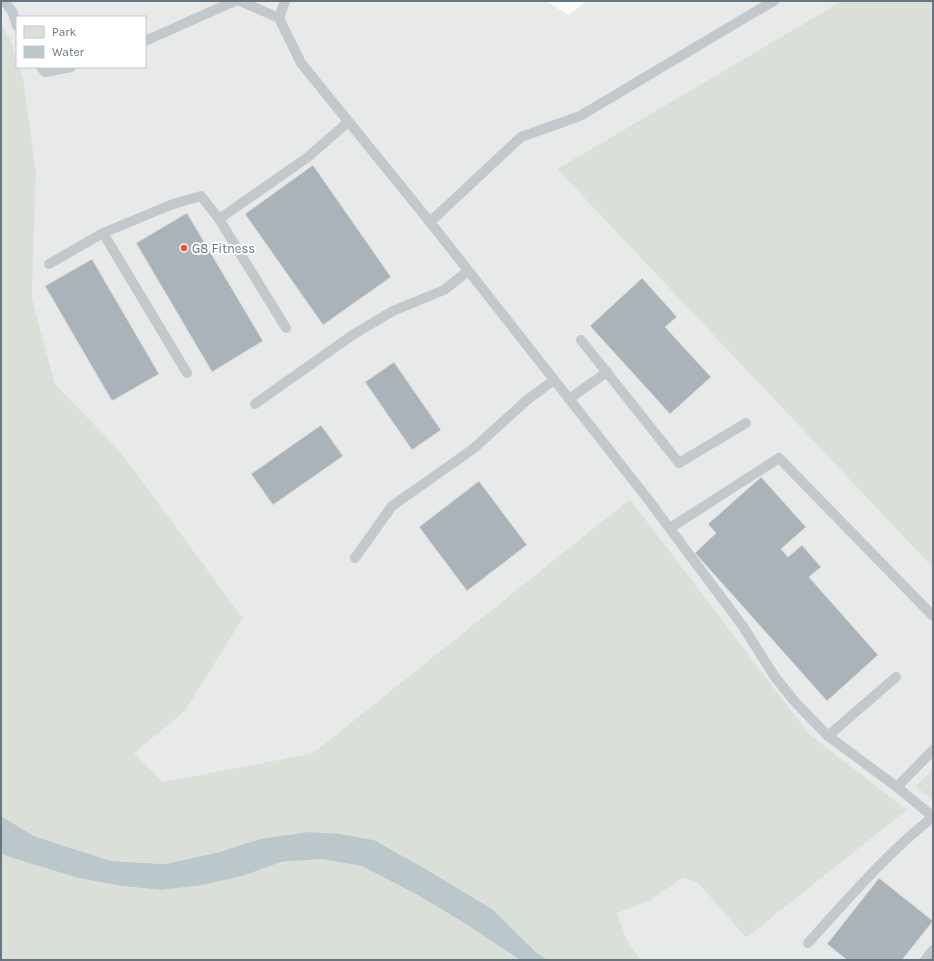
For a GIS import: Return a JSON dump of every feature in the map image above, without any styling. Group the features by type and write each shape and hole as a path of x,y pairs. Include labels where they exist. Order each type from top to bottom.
{"lane":[{"path":"4,1 12,11 16,23"},
{"path":"146,41 235,1"},
{"path":"240,1 279,18 301,63 430,222 670,528 742,625 775,677 796,703 828,736 897,786 933,816 880,863 808,943"},
{"path":"279,18 285,1"},
{"path":"430,222 521,137 580,116 746,16 774,1"},
{"path":"42,68 45,72 66,68"},
{"path":"219,219 308,157 348,122"},
{"path":"49,264 103,233 173,204 201,196 219,219 286,328"},
{"path":"103,233 187,373"},
{"path":"255,404 354,334 393,311 444,290 468,271"},
{"path":"581,340 679,463 746,423"},
{"path":"569,399 607,372"},
{"path":"355,558 392,506 473,449 526,400 554,380"},
{"path":"670,528 779,458 933,616"},
{"path":"828,736 896,677"},
{"path":"897,786 933,750"},
{"path":"926,960 933,950"}],"shaded area":[{"path":"1,1 545,1 569,15 587,1 842,1 557,169 933,568 933,770 915,786 933,801 933,960 641,960 627,940 617,913 649,901 683,878 698,883 746,938 907,810 809,734 630,499 313,753 163,782 133,753 185,711 243,618 119,450 55,384 32,298 36,171 23,77 19,68 146,68 146,16 16,16 16,58 5,29 1,23"}],"green space":[{"path":"842,1 933,1 933,568 557,169"},
{"path":"1,23 12,44 16,59 16,68 19,68 23,77 36,171 32,298 55,384 119,450 243,618 185,711 134,753 163,782 313,753 630,499 809,734 907,810 746,938 698,883 683,878 649,901 617,913 627,940 641,960 548,960 537,953 492,909 374,840 340,834 260,839 219,852 165,864 111,861 34,836 1,816"},
{"path":"933,770 933,801 915,786"},
{"path":"1,853 9,857 78,878 121,886 161,890 243,876 281,862 320,859 361,866 416,894 464,923 520,960 1,960"}],"water":[{"path":"1,816 34,836 111,861 165,864 219,852 260,839 309,832 340,834 374,840 492,909 537,953 548,960 520,960 464,923 416,894 361,866 320,859 281,862 243,876 201,885 161,890 121,886 78,878 9,857 1,853"}],"building":[{"path":"313,165 391,277 323,325 245,214"},
{"path":"187,213 263,341 212,372 136,243"},
{"path":"92,259 159,374 112,401 45,286"},
{"path":"642,278 677,317 665,327 711,377 670,414 590,326"},
{"path":"394,362 441,430 412,450 365,382"},
{"path":"321,425 343,456 273,505 251,474"},
{"path":"761,477 806,527 781,549 788,557 802,545 821,567 809,577 878,655 827,701 695,553 716,533 708,524"},
{"path":"479,481 527,545 467,591 419,527"},
{"path":"879,878 933,921 902,960 847,960 827,944"}],"place":[{"name":"G8 Fitness","path":"184,248"}]}
